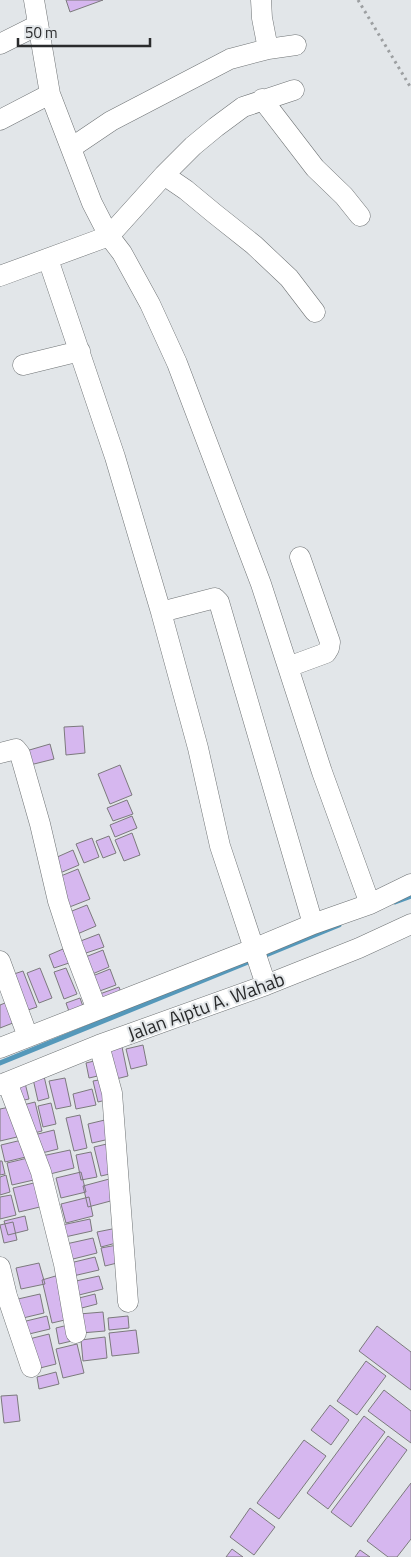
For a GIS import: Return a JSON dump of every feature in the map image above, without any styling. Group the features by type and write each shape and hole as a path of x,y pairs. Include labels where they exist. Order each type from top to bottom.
{"street":[{"path":"34,0 50,94 92,203 109,236 122,253 150,304 177,363 261,584 322,772 370,904"},
{"path":"260,0 268,49"},
{"path":"0,44 38,25"},
{"path":"71,148 137,107 230,59 268,49 296,45"},
{"path":"0,276 109,236 164,174 193,146 243,107 262,99 294,90"},
{"path":"0,120 50,94"},
{"path":"262,99 315,168 344,196 360,216"},
{"path":"164,174 254,245 289,278 315,312"},
{"path":"48,259 115,457 161,612 198,748 220,846 265,983"},
{"path":"23,365 80,351"},
{"path":"288,667 326,653 330,642 300,557"},
{"path":"161,612 215,598 219,602 313,924"},
{"path":"0,753 16,748 20,754 40,824 58,901 73,948 98,1010"},
{"path":"0,1048 255,953 313,924 370,904 411,884"},
{"name":"Jalan Aiptu A. Wahab","path":"4,1083 99,1045 359,948 411,924"},
{"path":"0,961 28,1037"},
{"path":"99,1045 112,1093 128,1302"},
{"path":"4,1083 41,1172 64,1264 76,1333"},
{"path":"0,1267 7,1296 31,1367"}],"path":[{"path":"358,0 411,88"}],"building":[{"path":"66,0 103,0 70,12"},
{"path":"83,726 85,753 66,755 64,727"},
{"path":"50,744 54,759 30,765 26,751"},
{"path":"120,765 132,795 110,804 98,774"},
{"path":"127,800 133,814 113,821 107,808"},
{"path":"132,816 137,828 115,837 110,825"},
{"path":"132,833 140,855 124,861 115,840"},
{"path":"109,836 116,853 103,858 96,841"},
{"path":"92,838 99,857 84,863 76,844"},
{"path":"73,850 79,865 60,873 55,858"},
{"path":"78,869 90,899 67,908 56,878"},
{"path":"87,905 96,926 75,935 67,913"},
{"path":"99,934 104,947 83,954 78,942"},
{"path":"63,949 69,963 54,968 49,955"},
{"path":"103,950 109,967 90,975 83,958"},
{"path":"40,968 52,998 39,1003 27,973"},
{"path":"66,968 77,994 64,999 54,972"},
{"path":"110,969 116,985 97,992 90,977"},
{"path":"23,971 37,1007 25,1011 11,975"},
{"path":"119,987 123,998 102,1007 97,995"},
{"path":"80,998 85,1012 71,1017 66,1003"},
{"path":"10,1001 18,1021 0,1028 0,1005"},
{"path":"143,1045 147,1065 131,1069 126,1049"},
{"path":"122,1047 128,1076 112,1080 106,1051"},
{"path":"98,1060 102,1075 89,1078 86,1063"},
{"path":"44,1076 49,1098 38,1101 33,1079"},
{"path":"65,1078 71,1106 56,1109 49,1081"},
{"path":"24,1079 29,1099 20,1101 15,1081"},
{"path":"105,1079 110,1099 98,1102 93,1081"},
{"path":"92,1089 96,1105 76,1109 73,1094"},
{"path":"35,1102 42,1131 30,1134 23,1105"},
{"path":"51,1103 56,1124 43,1127 38,1106"},
{"path":"10,1107 17,1137 0,1141 0,1109"},
{"path":"80,1115 87,1148 74,1151 66,1118"},
{"path":"109,1119 114,1138 92,1143 88,1124"},
{"path":"54,1130 58,1149 38,1154 34,1135"},
{"path":"26,1139 30,1156 5,1162 1,1145"},
{"path":"111,1143 118,1172 101,1176 94,1147"},
{"path":"70,1150 74,1168 46,1175 42,1156"},
{"path":"91,1152 97,1177 81,1180 76,1155"},
{"path":"32,1157 38,1179 12,1185 7,1163"},
{"path":"0,1161 2,1161 5,1174 0,1175"},
{"path":"81,1172 86,1192 61,1198 56,1178"},
{"path":"6,1175 10,1192 0,1195 0,1177"},
{"path":"113,1178 118,1199 88,1207 83,1186"},
{"path":"38,1182 44,1206 19,1212 13,1188"},
{"path":"11,1195 16,1215 0,1219 0,1197"},
{"path":"89,1197 93,1216 66,1223 61,1204"},
{"path":"25,1216 28,1230 8,1235 4,1221"},
{"path":"90,1219 92,1231 65,1237 62,1225"},
{"path":"13,1222 17,1240 4,1243 0,1225"},
{"path":"117,1228 120,1242 101,1247 97,1232"},
{"path":"93,1238 97,1253 69,1260 66,1244"},
{"path":"117,1245 121,1262 105,1266 101,1248"},
{"path":"95,1257 99,1270 73,1276 70,1263"},
{"path":"39,1263 45,1284 21,1289 16,1268"},
{"path":"59,1275 69,1319 52,1323 42,1280"},
{"path":"99,1276 103,1289 79,1295 76,1281"},
{"path":"40,1294 44,1313 23,1318 18,1299"},
{"path":"95,1294 97,1304 78,1309 75,1299"},
{"path":"103,1312 105,1331 81,1333 79,1314"},
{"path":"47,1316 50,1329 25,1335 22,1322"},
{"path":"128,1316 129,1328 109,1330 108,1318"},
{"path":"72,1324 76,1340 59,1344 56,1328"},
{"path":"377,1326 411,1352 411,1390 359,1351"},
{"path":"136,1330 139,1353 112,1356 109,1333"},
{"path":"49,1334 56,1364 36,1369 29,1339"},
{"path":"105,1337 107,1358 83,1361 81,1340"},
{"path":"77,1344 84,1373 63,1378 56,1349"},
{"path":"366,1361 386,1376 357,1415 337,1401"},
{"path":"56,1372 59,1384 39,1389 37,1377"},
{"path":"384,1390 411,1411 411,1443 368,1411"},
{"path":"17,1395 20,1421 4,1423 1,1396"},
{"path":"330,1405 349,1420 331,1445 311,1430"},
{"path":"364,1416 385,1432 328,1509 307,1493"},
{"path":"388,1436 407,1450 351,1527 331,1512"},
{"path":"304,1440 326,1456 279,1519 257,1503"},
{"path":"411,1483 411,1539 397,1557 388,1557 367,1541"},
{"path":"250,1508 275,1527 254,1555 230,1537"},
{"path":"232,1549 243,1557 226,1557"},
{"path":"360,1550 370,1557 355,1557"}],"waterway":[{"path":"395,902 411,896"},
{"path":"261,957 339,925"},
{"path":"0,1063 253,960"}]}
